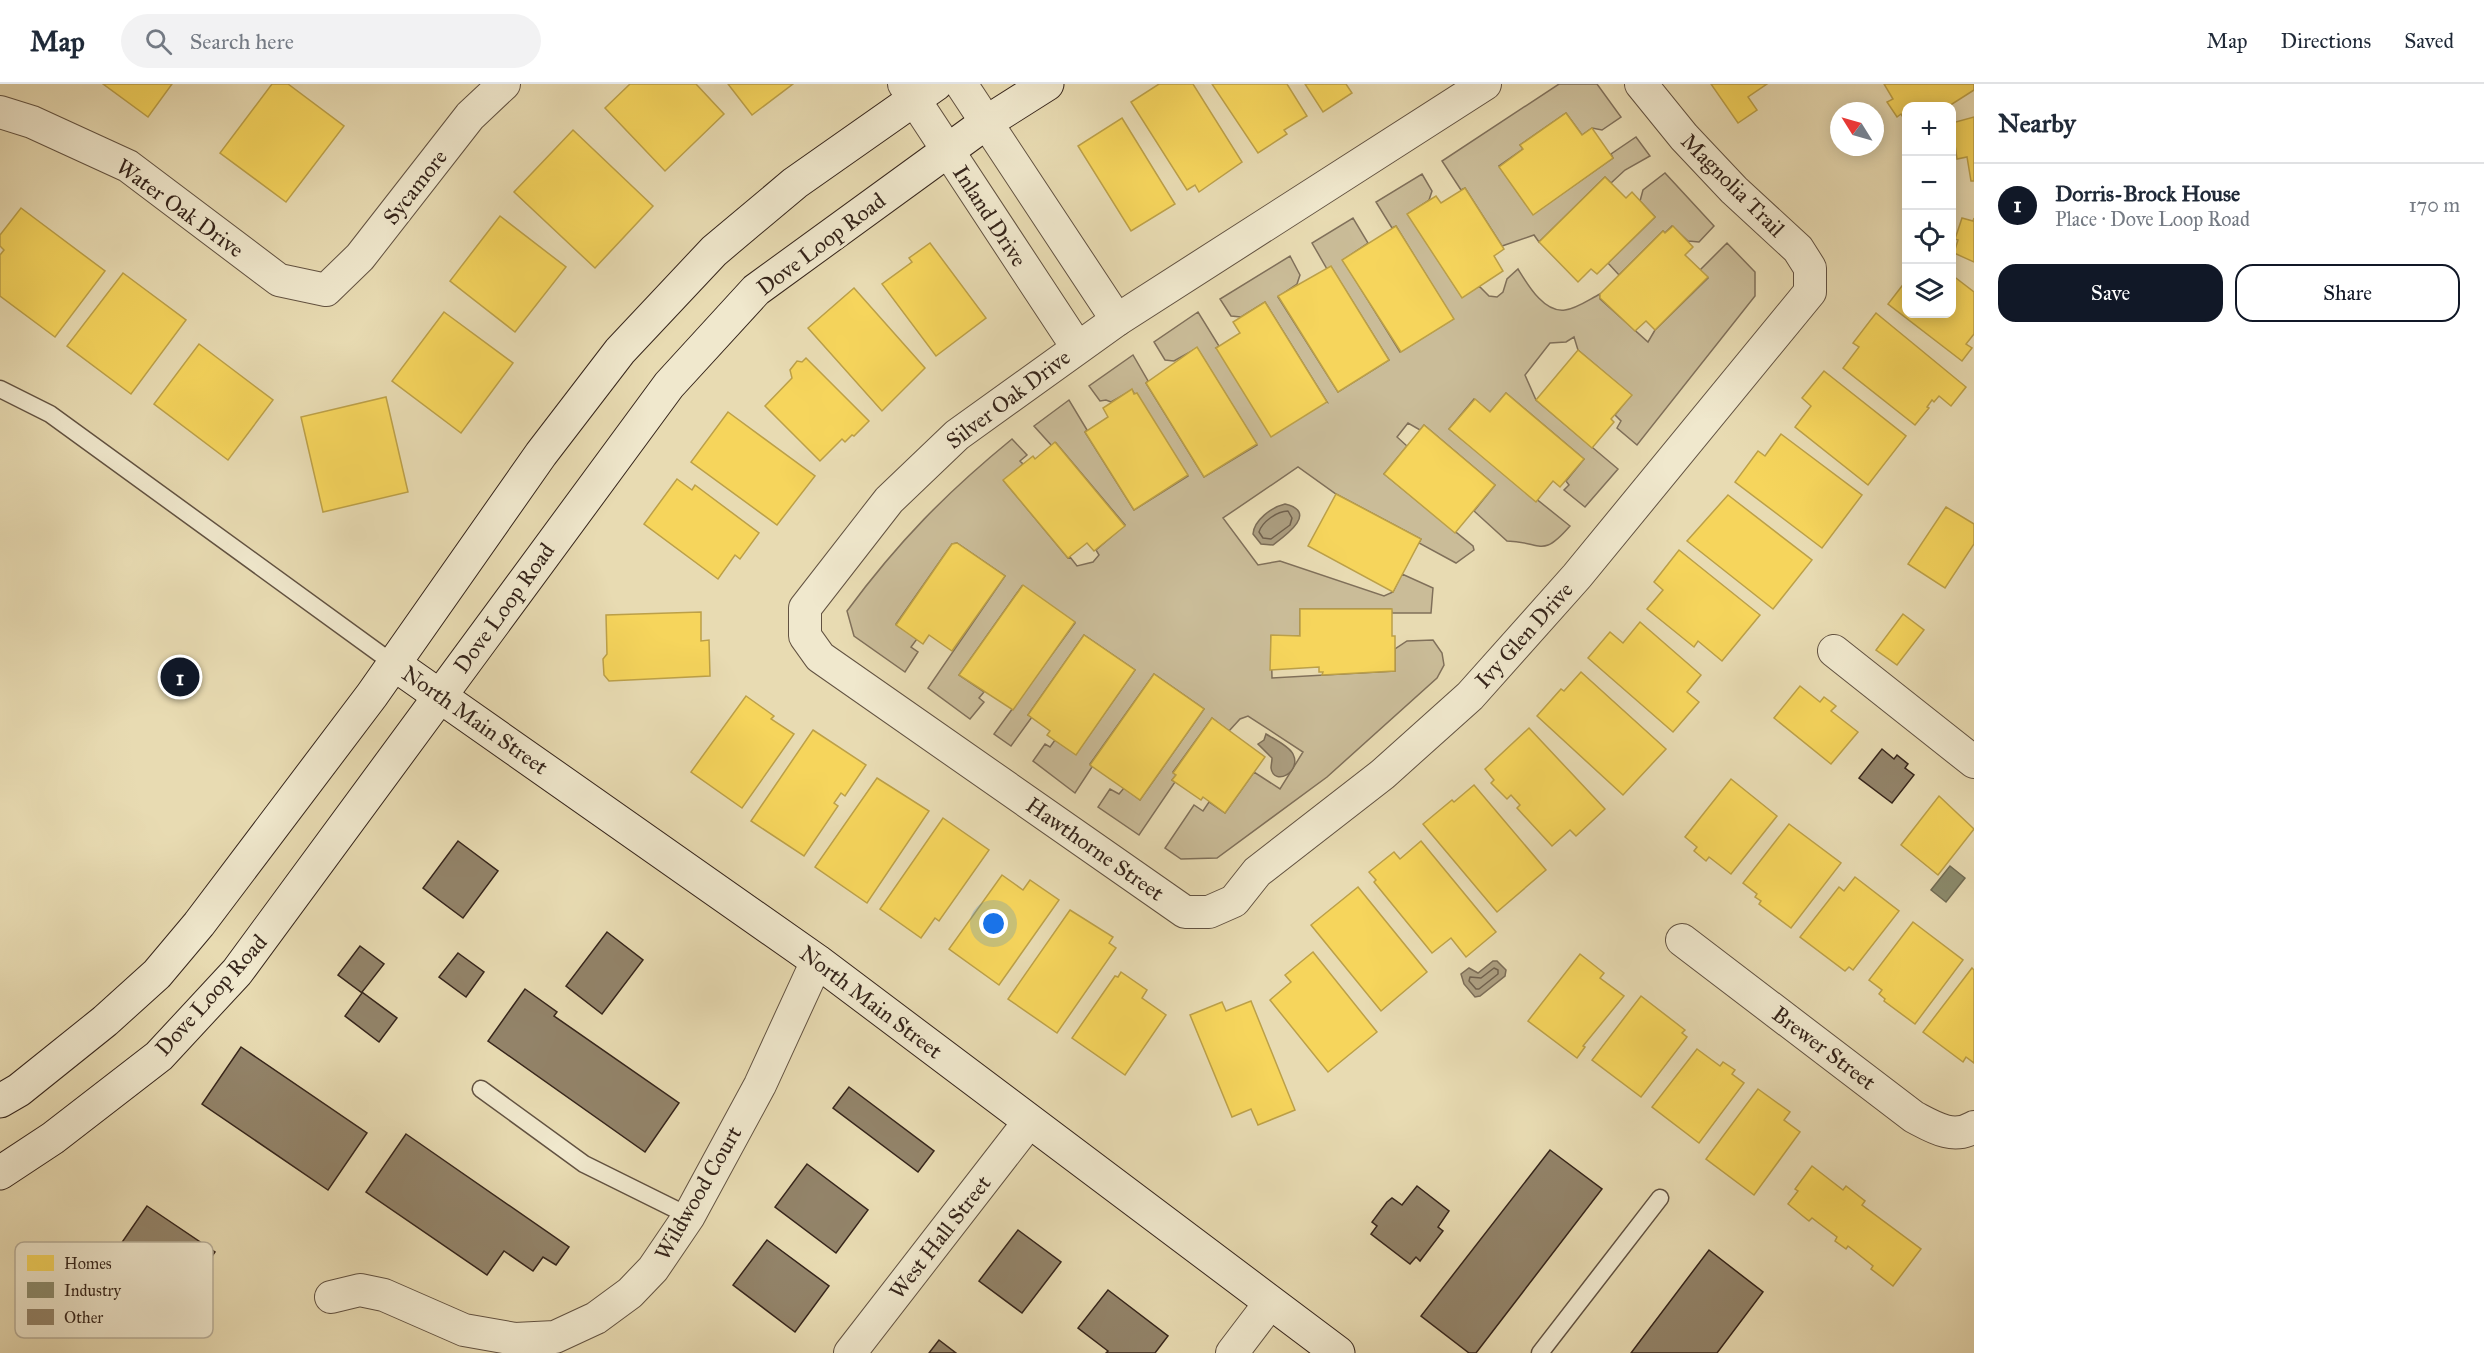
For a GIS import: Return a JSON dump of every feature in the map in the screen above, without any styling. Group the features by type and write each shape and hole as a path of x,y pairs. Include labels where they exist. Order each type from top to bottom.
{"main road":[{"name":"Dove Loop Road","path":"0,1173 109,1097 159,1056 237,972 669,385 756,290 947,150 1047,84"},
{"path":"0,1101 19,1090 105,1021 157,974 199,924 394,664 541,454 620,351 714,251 795,183 918,89"},
{"name":"North Main Street","path":"394,664 817,961 1338,1353"}],"street":[{"name":"Sycamore","path":"326,290 360,258 470,116 504,84"},
{"path":"961,84 1117,320"},
{"name":"Silver Oak Drive","path":"1004,786 820,657 805,636 805,608 889,500 957,435 1117,320 1485,84"},
{"name":"Magnolia Trail","path":"1641,84 1684,138 1734,190 1798,249 1810,268 1810,292"},
{"name":"Inland Drive","path":"918,89 947,150 1077,347"},
{"name":"Water Oak Drive","path":"0,112 32,122 128,166 279,280 326,290"},
{"name":"Ivy Glen Drive","path":"1185,912 1209,912 1234,901 1257,873 1383,774 1470,696 1577,576 1810,292"},
{"path":"1834,651 1974,762"},
{"name":"Hawthorne Street","path":"1004,786 1185,912"},
{"name":"Brewer Street","path":"1682,940 1914,1117 1943,1132 1968,1130 1974,1127"},
{"name":"Wildwood Court","path":"331,1297 360,1290 384,1295 464,1330 515,1339 555,1336 596,1318 630,1293 653,1269 689,1216 760,1085 817,961"},
{"name":"West Hall Street","path":"850,1353 1029,1122"},
{"path":"1232,1353 1270,1303"}],"lane":[{"path":"0,389 50,414 394,664"},
{"path":"482,1089 584,1164 689,1216"},
{"path":"1540,1353 1660,1198"}],"shaded area":[{"path":"1559,84 1597,84 1621,117 1602,130 1592,128 1582,135 1566,113 1520,145 1523,149 1499,166 1533,214 1613,158 1611,154 1636,137 1650,156 1625,170 1611,183 1605,177 1539,242 1534,235 1502,246 1465,188 1461,190 1442,161"},
{"path":"1665,173 1714,226 1699,242 1688,241 1672,226 1665,233 1663,231 1619,275 1608,263 1655,217 1640,201 1643,190"},
{"path":"1422,174 1432,191 1429,200 1408,214 1462,297 1479,286 1489,296 1497,297 1503,292 1507,279 1518,269 1537,297 1557,310 1574,308 1600,294 1600,299 1648,342 1655,330 1708,278 1700,270 1727,243 1755,272 1755,296 1637,445 1617,428 1621,421 1615,415 1631,395 1578,350 1574,337 1566,342 1550,343 1525,375 1536,400 1618,469 1585,507 1564,490 1569,485 1566,481 1584,459 1506,393 1490,412 1474,399 1449,429 1570,526 1547,546 1507,541 1474,511 1495,485 1424,425 1420,430 1408,423 1397,437 1407,446 1384,474 1473,546 1474,550 1456,563 1419,543 1421,539 1336,494 1298,467 1223,518 1258,565 1280,561 1384,596 1393,592 1402,574 1433,588 1431,613 1392,613 1391,609 1300,609 1300,636 1271,636 1272,678 1395,671 1395,649 1407,641 1433,640 1442,653 1444,665 1437,678 1327,777 1217,858 1181,859 1165,848 1194,805 1203,811 1209,802 1225,813 1254,772 1280,789 1303,752 1248,716 1240,719 1229,731 1212,718 1173,772 1176,775 1172,780 1175,782 1139,835 1098,807 1110,789 1119,794 1124,788 1140,800 1204,709 1154,674 1090,764 1092,767 1075,793 1033,761 1045,744 1050,747 1055,740 1076,754 1135,670 1084,635 1028,715 1032,717 1011,746 994,734 1075,623 1022,586 959,675 984,692 979,698 984,702 970,719 928,688 1005,576 957,543 952,544 896,624 917,639 911,647 918,652 905,672 854,636 847,611 866,586 924,519 1012,439 1027,455 1020,461 1023,464 1004,481 1068,558 1070,557 1077,566 1093,562 1099,555 1096,550 1125,525 1056,443 1052,446 1034,426 1069,400 1087,430 1085,432 1134,510 1188,476 1132,390 1111,402 1100,401 1089,386 1133,355 1148,381 1146,383 1204,477 1257,445 1197,348 1174,361 1165,360 1154,342 1198,312 1219,346 1216,348 1327,402 1265,302 1241,317 1231,316 1220,299 1290,256 1300,275 1297,284 1278,297 1338,392 1389,360 1331,267 1327,269 1312,243 1353,218 1368,243 1343,260 1400,352 1453,319 1396,226 1392,228 1376,202"}],"water":[{"path":"1285,504 1295,508 1299,513 1296,524 1273,545 1261,544 1253,534 1260,519 1269,511"},
{"path":"1266,734 1285,745 1293,754 1294,766 1282,777 1273,774 1272,758 1258,744 1264,740"},
{"path":"1493,961 1497,961 1506,970 1505,976 1480,996 1475,997 1464,984 1461,974 1469,968 1478,973"}],"building: Homes":[{"path":"103,84 172,84 148,117"},
{"path":"272,84 288,84 344,126 286,202 220,153"},
{"path":"630,84 696,84 724,114 665,171 605,108"},
{"path":"728,84 793,84 752,115"},
{"path":"1159,84 1193,84 1242,162 1199,192 1195,185 1187,190 1131,102"},
{"path":"1212,84 1287,84 1307,116 1284,130 1287,134 1258,153"},
{"path":"1305,84 1346,84 1352,93 1323,112"},
{"path":"1711,84 1767,84 1748,97 1757,110 1738,123"},
{"path":"1884,84 1974,84 1974,90 1955,102 1902,102 1902,116 1901,114 1897,117 1887,102 1893,99"},
{"path":"1566,113 1582,135 1592,128 1613,158 1533,215 1499,167 1523,149 1520,145"},
{"path":"1974,117 1974,181 1971,181 1967,157 1957,159 1956,122"},
{"path":"1122,118 1175,204 1131,231 1078,146"},
{"path":"573,130 653,206 595,268 514,192"},
{"path":"1605,177 1626,198 1632,192 1655,217 1597,274 1591,269 1578,282 1539,242"},
{"path":"1465,188 1504,249 1494,256 1503,271 1462,298 1407,214 1436,196 1441,203"},
{"path":"21,208 105,271 55,337 0,296 0,255 4,250 0,246 0,235"},
{"path":"500,216 566,267 515,332 450,281"},
{"path":"1962,218 1973,221 1974,218 1974,262 1956,254 1958,240 1956,236"},
{"path":"1396,226 1454,319 1401,352 1342,260"},
{"path":"1673,226 1693,247 1685,255 1708,277 1655,330 1646,321 1635,331 1600,298 1600,294 1663,231 1665,233"},
{"path":"930,243 986,318 936,356 882,284 912,262 909,258"},
{"path":"1331,266 1389,360 1338,392 1278,296"},
{"path":"123,273 186,320 131,394 67,346"},
{"path":"1956,278 1974,292 1974,334 1966,344 1972,348 1962,361 1906,318 1956,318"},
{"path":"1902,286 1902,315 1888,304"},
{"path":"854,288 925,368 882,411 808,328"},
{"path":"1265,302 1327,402 1271,437 1216,348 1240,333 1233,322"},
{"path":"444,312 513,363 461,433 392,381"},
{"path":"1876,313 1966,387 1951,406 1939,396 1934,402 1932,400 1927,407 1929,408 1915,425 1843,368 1859,347 1853,343"},
{"path":"199,344 273,400 228,460 154,404"},
{"path":"1197,347 1257,444 1204,477 1146,383"},
{"path":"1578,350 1632,395 1611,419 1614,422 1592,448 1536,400"},
{"path":"806,358 869,421 845,442 842,439 820,461 765,406 792,378 790,370 797,361 802,362"},
{"path":"1824,371 1906,436 1868,485 1795,427 1811,406 1802,398"},
{"path":"1132,389 1134,394 1137,393 1188,475 1134,510 1085,432 1108,417 1103,408"},
{"path":"1506,393 1584,459 1560,487 1553,481 1536,502 1449,429 1475,399 1490,412"},
{"path":"386,397 408,492 323,512 301,417"},
{"path":"728,412 815,476 777,525 691,462"},
{"path":"1424,425 1495,485 1455,533 1384,474"},
{"path":"1781,434 1862,495 1822,548 1735,482 1758,451 1765,456"},
{"path":"1055,442 1125,526 1094,551 1087,543 1068,558 1003,480 1033,456 1035,459"},
{"path":"677,479 692,490 695,485 759,533 740,559 735,555 718,579 644,524"},
{"path":"1336,494 1421,539 1393,592 1308,546"},
{"path":"1728,495 1812,560 1773,609 1687,541"},
{"path":"1946,507 1974,524 1974,544 1945,588 1908,564"},
{"path":"957,543 1005,576 952,651 929,635 923,644 896,625 952,544"},
{"path":"1679,550 1760,615 1722,661 1698,641 1694,647 1647,609 1663,590 1654,582"},
{"path":"1023,585 1075,622 1013,710 959,675"},
{"path":"1300,609 1392,609 1395,671 1322,675 1323,672 1319,672 1319,667 1270,670 1271,635 1300,636"},
{"path":"701,612 701,641 709,640 710,676 609,681 604,675 603,659 607,654 606,615"},
{"path":"1903,614 1924,630 1897,665 1876,650"},
{"path":"1640,622 1701,675 1687,692 1699,702 1673,732 1588,658 1610,632 1623,643"},
{"path":"1084,635 1135,670 1076,755 1047,735 1050,731 1028,715"},
{"path":"1581,672 1666,749 1623,795 1537,716 1561,689 1564,691"},
{"path":"1154,674 1204,709 1140,800 1090,765"},
{"path":"1800,686 1820,702 1824,697 1836,706 1831,711 1858,732 1831,764 1774,718"},
{"path":"746,696 774,716 771,719 794,734 742,808 691,772"},
{"path":"1212,718 1265,757 1225,813 1203,797 1201,800 1172,780 1176,775 1173,773"},
{"path":"1529,728 1605,809 1576,836 1570,830 1552,846 1517,808 1520,805 1511,795 1507,799 1491,783 1494,780 1485,769"},
{"path":"813,730 866,765 845,796 841,793 834,803 838,806 804,856 751,821"},
{"path":"877,778 929,811 867,903 815,867"},
{"path":"1731,779 1777,816 1731,874 1709,857 1706,861 1694,851 1697,847 1685,837"},
{"path":"1474,785 1546,870 1497,912 1423,824"},
{"path":"1939,796 1974,829 1938,875 1901,845"},
{"path":"943,818 989,850 939,921 935,918 921,938 880,909"},
{"path":"1789,824 1841,863 1791,928 1759,904 1761,901 1755,897 1757,894 1743,883"},
{"path":"1421,841 1496,932 1466,957 1451,938 1432,953 1374,882 1376,880 1369,872 1394,852 1400,859"},
{"path":"1002,875 1023,890 1030,880 1059,900 999,985 949,949"},
{"path":"1855,877 1899,911 1853,970 1849,967 1845,971 1800,937 1839,887 1844,891"},
{"path":"1358,887 1427,972 1381,1011 1311,925"},
{"path":"1070,910 1113,937 1109,943 1116,948 1057,1033 1008,999"},
{"path":"1913,922 1963,960 1915,1024 1884,1001 1885,999 1879,994 1882,990 1869,980"},
{"path":"1313,952 1377,1032 1328,1072 1270,1000 1291,982 1285,975"},
{"path":"1580,954 1604,973 1600,978 1624,996 1583,1046 1585,1047 1577,1058 1528,1021"},
{"path":"1972,968 1974,970 1974,1063 1966,1057 1963,1062 1923,1032"},
{"path":"1121,972 1147,990 1142,998 1166,1015 1125,1075 1072,1038 1115,976 1118,977"},
{"path":"1641,996 1685,1030 1682,1033 1687,1037 1641,1097 1592,1060"},
{"path":"1251,1001 1295,1110 1258,1125 1251,1109 1232,1117 1190,1015 1222,1002 1226,1011"},
{"path":"1697,1049 1720,1066 1723,1062 1735,1070 1732,1074 1744,1083 1699,1143 1652,1107"},
{"path":"1758,1089 1790,1112 1784,1120 1800,1132 1754,1195 1706,1159"},
{"path":"1812,1166 1843,1190 1846,1186 1865,1201 1862,1205 1921,1249 1893,1286 1871,1269 1873,1266 1848,1246 1846,1249 1835,1241 1837,1237 1812,1218 1809,1221 1788,1204 1798,1191 1795,1189"}],"building: Industry":[{"path":"1950,866 1965,878 1946,902 1931,890"}],"building: Other":[{"path":"1882,749 1894,759 1897,755 1908,764 1905,768 1914,775 1892,803 1859,778"},
{"path":"458,841 498,871 463,918 423,888"},
{"path":"607,932 643,960 602,1014 566,986"},
{"path":"360,946 384,964 362,992 397,1018 379,1042 345,1016 362,993 338,975"},
{"path":"458,953 484,972 466,997 439,977"},
{"path":"525,989 557,1012 554,1016 679,1103 645,1152 488,1041"},
{"path":"241,1047 367,1133 328,1190 202,1104"},
{"path":"849,1087 934,1151 918,1172 833,1108"},
{"path":"406,1134 569,1247 556,1265 543,1257 533,1271 504,1251 487,1275 366,1192"},
{"path":"1550,1150 1602,1189 1476,1353 1469,1353 1421,1316"},
{"path":"807,1164 868,1210 836,1253 775,1207"},
{"path":"1417,1186 1449,1211 1438,1227 1443,1231 1420,1261 1416,1257 1410,1264 1371,1234 1377,1226 1372,1222 1392,1198 1402,1205"},
{"path":"147,1206 200,1242 122,1242"},
{"path":"1018,1230 1061,1262 1022,1313 979,1281"},
{"path":"767,1240 829,1286 795,1332 733,1285"},
{"path":"1709,1250 1763,1292 1717,1353 1631,1353"},
{"path":"1108,1290 1168,1336 1155,1353 1106,1353 1108,1351 1078,1328"},
{"path":"939,1340 956,1353 929,1353"}],"place":[{"name":"Dorris-Brock House","path":"180,677"}]}
